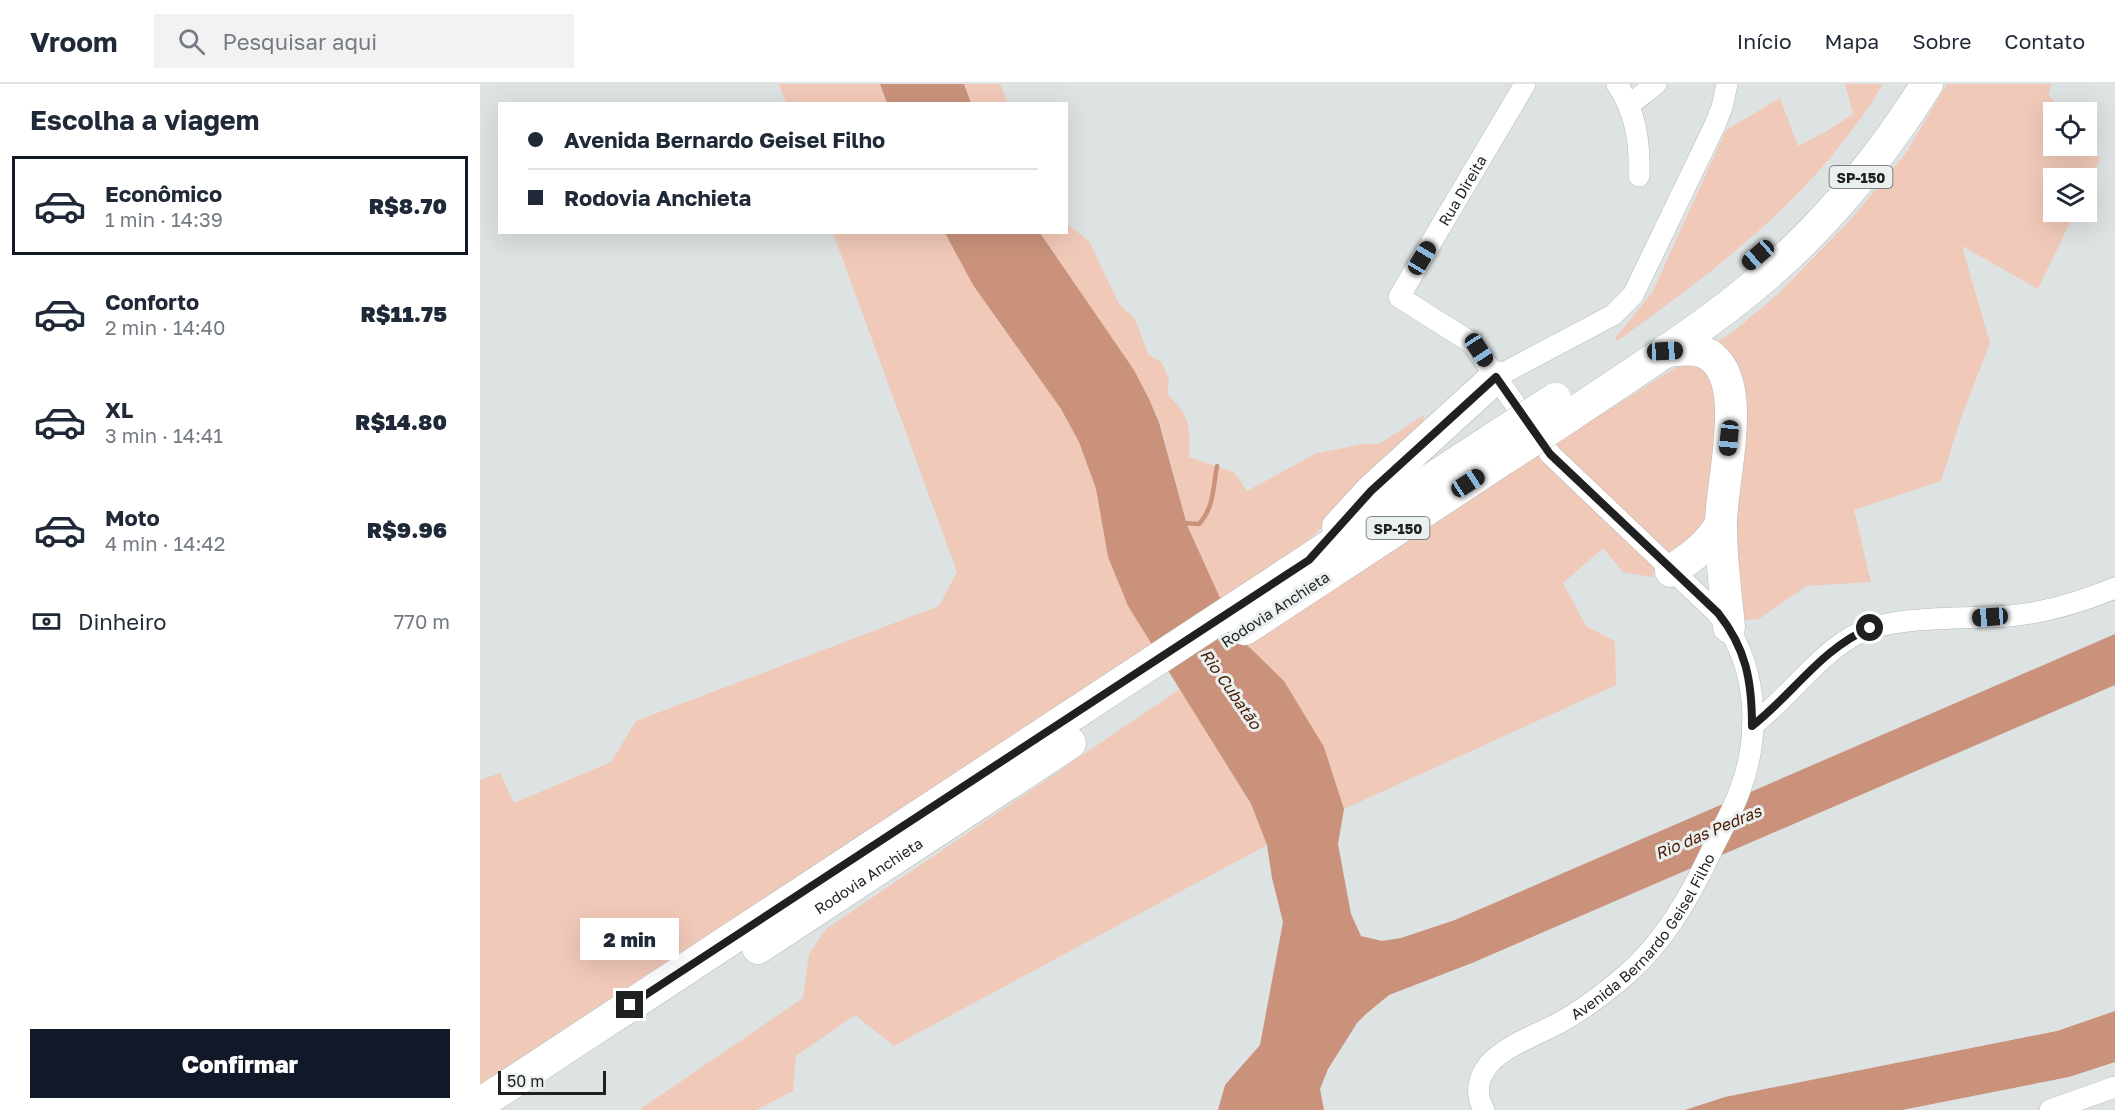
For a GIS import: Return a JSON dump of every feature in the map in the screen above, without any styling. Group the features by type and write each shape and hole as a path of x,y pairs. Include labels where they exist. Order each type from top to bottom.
{"highway":[{"name":"Rodovia Anchieta","path":"1562,408 1693,308 1770,244 1837,174 1877,123 1903,84"},
{"name":"Rodovia Anchieta","path":"480,1104 1152,676 1562,408 1665,351 1744,293 1808,237 1874,162 1926,84"},
{"path":"1665,351 1697,350 1706,353 1719,365 1729,388 1731,417 1721,524 1729,627"},
{"path":"1309,560 1371,491 1496,377"},
{"name":"Rodovia Anchieta","path":"1283,591 1309,560 1501,447"},
{"path":"1671,571 1700,551 1721,524"},
{"name":"Rodovia Anchieta","path":"508,1110 1152,676"}],"street":[{"name":"Rua Direita","path":"1398,297 1525,84"},
{"path":"1617,84 1629,105 1640,148 1639,176"},
{"path":"1629,105 1656,84"},
{"path":"1496,377 1607,319 1633,294 1715,125 1727,84"},
{"name":"Avenida Bernardo Geisel Filho","path":"1398,297 1472,343 1550,454 1671,571 1718,613 1729,627 1743,654 1750,688 1752,726 1745,774 1737,798 1699,876 1671,924 1652,949 1627,974 1602,994 1562,1022 1510,1048 1490,1063 1479,1079 1477,1091 1484,1110"},
{"path":"1752,726 1775,707 1827,655 1857,634 1870,628 1901,622 2012,616 2061,607 2115,588"},
{"path":"2050,1110 2115,1087"}],"shaded area":[{"path":"779,84 880,84 887,102 786,102"},
{"path":"964,84 1000,84 1008,102 971,102"},
{"path":"1845,84 1883,84 1857,123 1828,160 1764,226 1692,286 1617,341 1615,338 1652,293 1726,130 1780,98 1798,146 1853,114"},
{"path":"1947,84 2052,84 2048,94 2055,102 2043,102 2043,156 2097,155 2100,159 2096,168 2043,168 2043,222 2070,222 2038,289 1962,246 1990,343 1961,418 1941,481 1854,510 1871,582 1806,586 1759,619 1736,621 1730,548 1656,567 1652,577 1623,572 1603,548 1563,583 1586,626 1615,641 1616,685 1344,809 1324,747 1248,646 1535,456 1734,331 1777,295 1851,219 1906,153"},
{"path":"1068,225 1089,241 1119,304 1135,319 1148,354 1162,363 1169,379 1167,394 1181,409 1187,422 1189,457 1234,472 1247,491 1317,453 1364,444 1379,444 1424,415 1423,424 1331,520 1280,564 1221,600 1187,525 1160,422 1134,370 1041,234 1068,234"},
{"path":"833,234 946,234 973,285 1061,409 1079,442 1096,489 1108,557 1128,606 1152,644 480,1084 480,780 500,773 514,803 611,762 636,721 939,606 957,572"},
{"path":"1180,689 1251,805 1267,845 894,1046 855,1015 796,1056 793,1091 756,1110 639,1110 803,998 809,954 826,929"}],"water":[{"path":"880,84 964,84 971,102 887,102"},
{"path":"946,234 1041,234 1134,370 1159,422 1187,525 1221,600 1248,646 1284,681 1324,747 1344,809 1338,844 1351,914 1361,936 1382,941 1401,938 1455,920 2115,634 2115,685 1472,963 1389,995 1357,1023 1328,1069 1320,1089 1324,1110 1218,1110 1225,1085 1260,1045 1283,922 1272,878 1267,845 1251,804 1128,606 1108,557 1096,489 1079,442 1061,409 973,285"},
{"path":"2115,1011 2115,1062 2069,1077 1902,1110 1685,1110 1725,1097 2057,1031"}],"waterway":[{"path":"1183,523 1199,524 1204,518 1212,497 1217,466"}],"route":[{"path":"630,1005 1309,560 1371,491 1496,377 1550,454 1564,470 1718,613 1729,627 1743,654 1747,668 1752,726 1839,645 1870,628"}],"water label":[{"name":"Rio Cubatão","path":"1231,689"},
{"name":"Rio das Pedras","path":"1708,832"}]}
